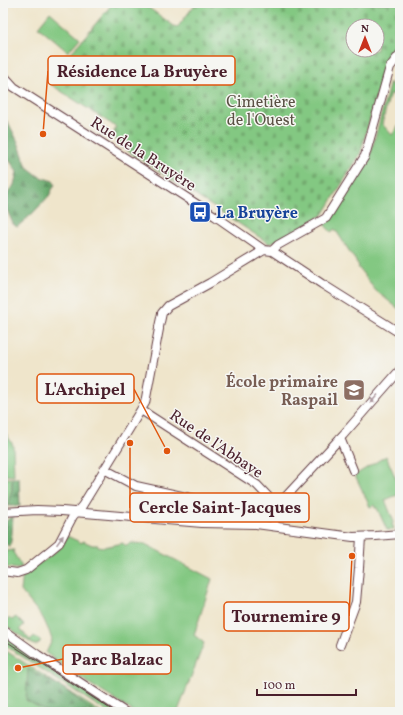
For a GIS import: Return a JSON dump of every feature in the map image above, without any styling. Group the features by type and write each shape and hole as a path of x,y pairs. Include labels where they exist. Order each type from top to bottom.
{"street":[{"path":"3,570 17,573 23,571 59,543 73,516 77,512 146,401 162,313 168,306 326,218 365,156 390,67 400,54"},
{"name":"Rue de la Bruyère","path":"3,75 14,87 254,242 400,333"},
{"path":"274,526 277,506 400,370"},
{"name":"Rue de l'Abbaye","path":"141,410 257,485 277,506"},
{"path":"340,438 353,470"},
{"path":"104,468 136,486 209,502 249,514 256,517 256,524"},
{"path":"3,514 37,510 77,512 202,523 256,524 353,537 400,534"},
{"path":"340,645 356,602 361,537"},
{"path":"3,630 125,712"}],"green space":[{"name":"Cimetière de l'Ouest","path":"113,3 142,3 177,28 196,3 400,3 400,47 385,65 360,154 323,215 270,244 117,144 114,132 116,127 50,84 70,54"},
{"path":"50,12 80,38 68,52 38,27"},
{"path":"390,82 397,93 396,96 390,93 382,124 392,135 399,125 400,126 400,310 375,290 358,267 359,266 335,229 331,232 324,224 329,221 369,160"},
{"path":"3,119 8,122 18,142 27,167 40,177 53,181 55,184 49,196 17,227 13,224 5,205 8,193 14,185 17,172 10,161 3,157"},
{"path":"3,430 13,445 14,476 3,475"},
{"path":"386,456 400,488 400,494 385,500 394,522 392,523 394,529 387,530 377,508 375,508 374,505 370,507 355,475"},
{"path":"3,478 14,478 12,481 12,490 8,506 5,506 5,500 3,500"},
{"path":"14,478 19,478 20,506 8,506 12,490 12,481"},
{"path":"13,515 10,547 3,542 5,522"},
{"path":"67,536 82,543 83,541 92,545 104,547 123,543 127,546 130,543 145,544 212,579 194,635 204,643 178,711 180,712 134,712 71,672 46,653 52,640 43,618 21,591 23,572 45,560 62,546"},
{"path":"14,550 13,552 22,567 17,569 5,566 4,562 5,551"},
{"path":"9,617 12,620 16,617 24,625 20,629 30,640 34,636 41,641 37,645 34,645 4,624"},
{"path":"3,634 118,712 107,712 3,644"},
{"path":"3,649 100,712 3,712"},
{"path":"28,669 63,688 94,712 48,712 26,700"}],"tram line":[{"path":"3,639 115,712"}],"place":[{"name":"Résidence La Bruyère","path":"43,134"},
{"name":"La Bruyère","path":"200,212"},
{"name":"École primaire Raspail","path":"354,390"},
{"name":"Cercle Saint-Jacques","path":"130,443"},
{"name":"L'Archipel","path":"167,451"},
{"name":"Tournemire 9","path":"352,556"},
{"name":"Parc Balzac","path":"18,668"}]}
